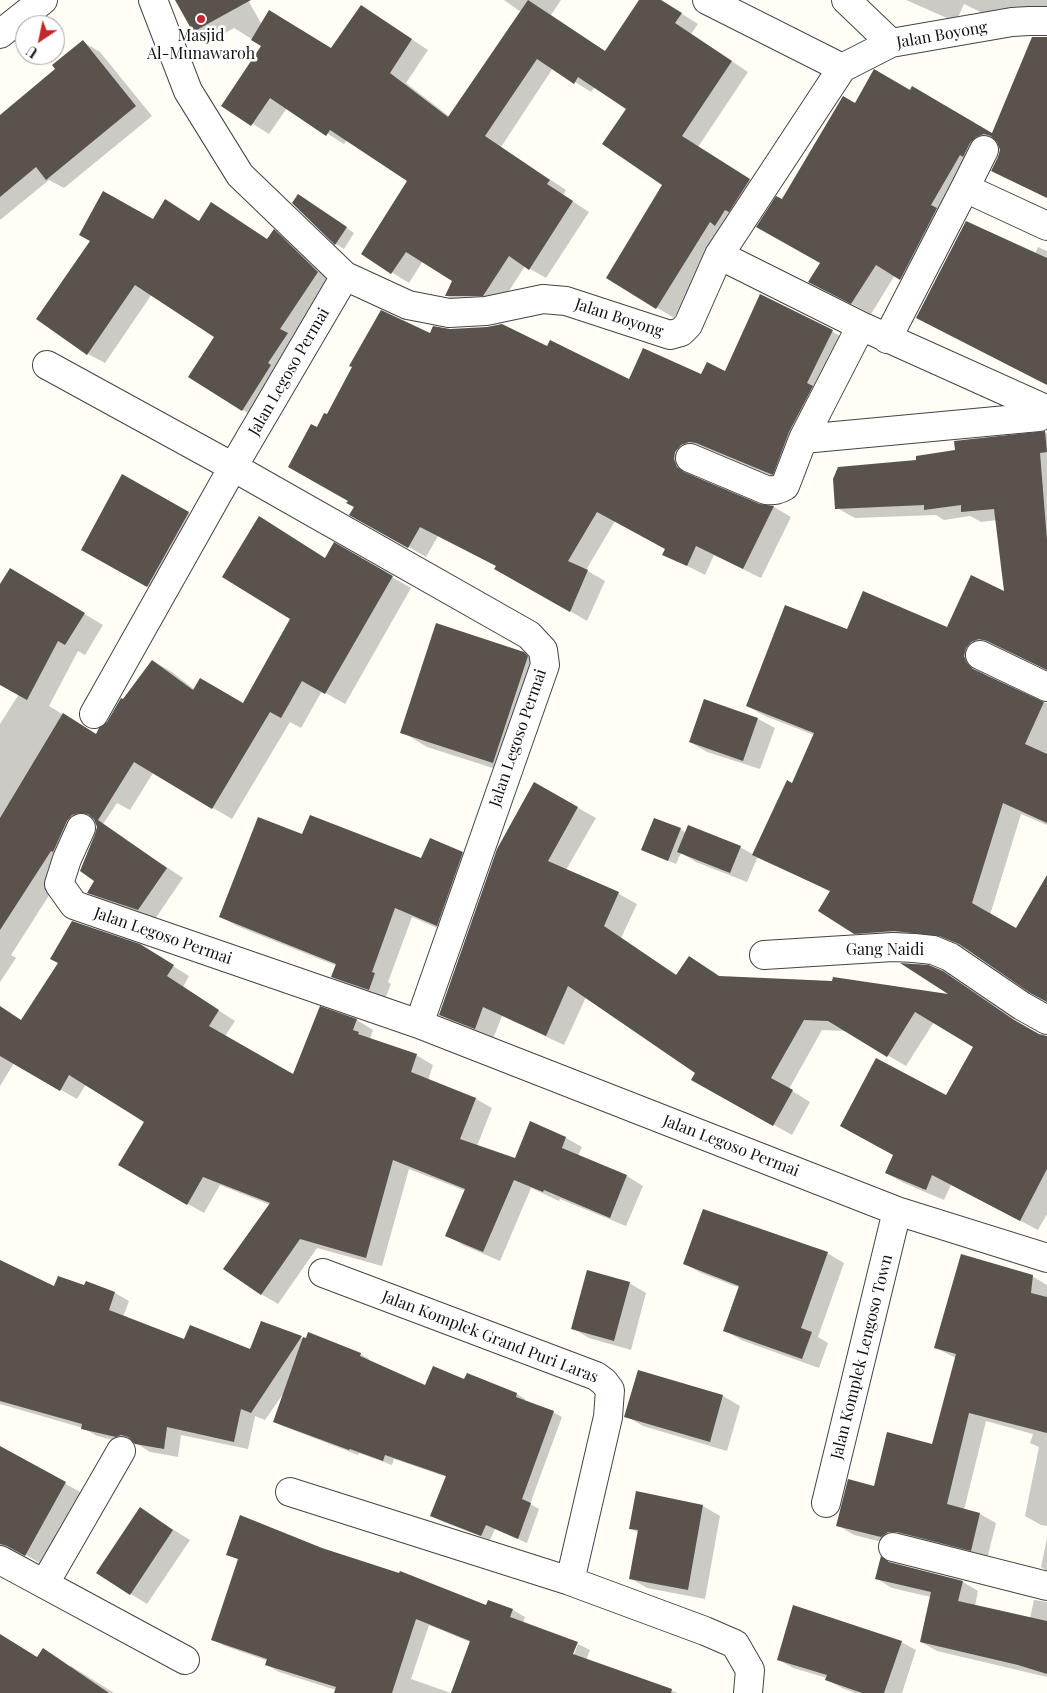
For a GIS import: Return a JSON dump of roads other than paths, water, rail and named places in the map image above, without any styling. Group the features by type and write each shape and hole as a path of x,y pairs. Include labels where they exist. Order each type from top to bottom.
{"street":[{"path":"0,34 43,0"},
{"name":"Jalan Boyong","path":"153,0 188,91 240,175 345,276 408,304 449,312 486,311 543,298 566,301 670,335 681,332 688,325 719,255 842,68 891,43 1012,22 1047,21"},
{"path":"707,0 842,68"},
{"path":"846,0 891,43"},
{"path":"887,338 984,150"},
{"path":"964,188 1047,226"},
{"path":"719,255 861,326 1041,407 1046,414 1039,418 804,439"},
{"name":"Jalan Legoso Permai","path":"94,714 233,467 345,276"},
{"path":"690,458 772,491 784,486 804,439 861,326"},
{"name":"Jalan Legoso Permai","path":"47,365 233,467 529,636 543,650 545,665 419,1024"},
{"path":"980,655 1047,687"},
{"name":"Jalan Legoso Permai","path":"81,828 67,858 59,884 74,905 419,1024 897,1211 1047,1258"},
{"name":"Gang Naidi","path":"764,955 893,947 933,950 950,957 1022,1006 1047,1020"},
{"name":"Jalan Komplek Lengoso Town","path":"826,1504 897,1211"},
{"name":"Jalan Komplek Grand Puri Laras","path":"323,1273 596,1376 604,1382 610,1390 608,1417 570,1581"},
{"path":"45,1583 121,1451"},
{"path":"290,1492 570,1581 705,1630 736,1644 750,1670 748,1693"},
{"path":"893,1547 1047,1586"},
{"path":"0,1560 185,1660"}],"place":[{"name":"Masjid Al-Munawaroh","path":"201,19"}]}
